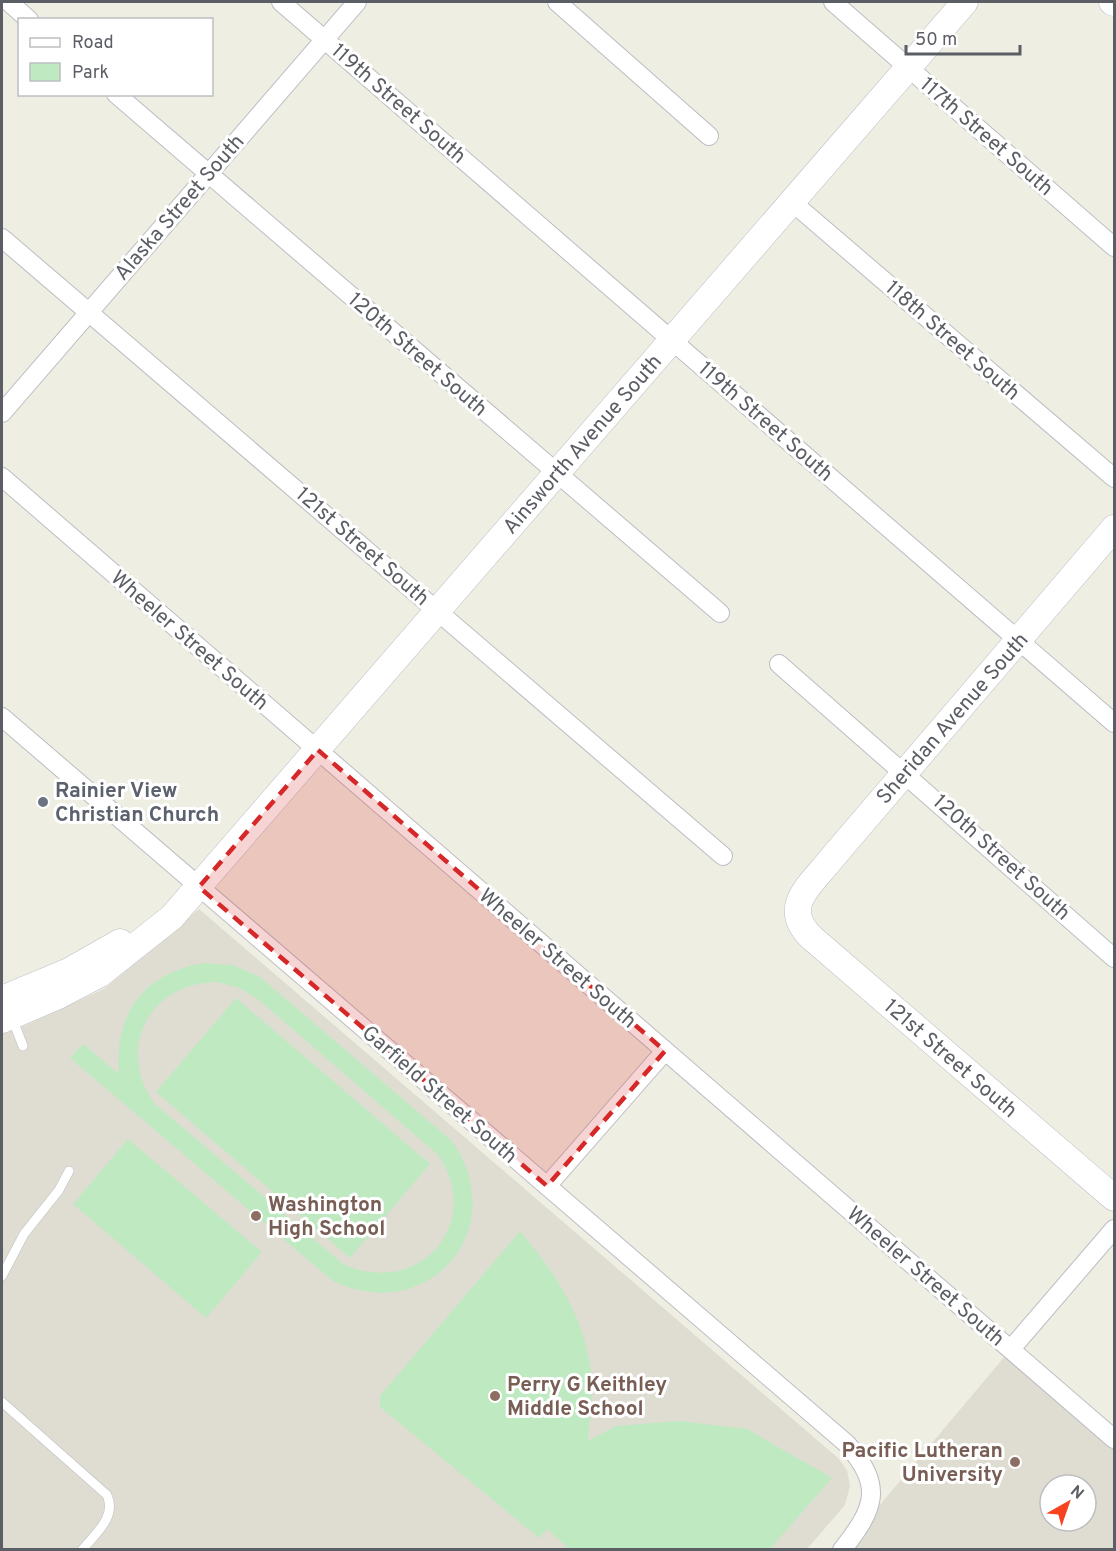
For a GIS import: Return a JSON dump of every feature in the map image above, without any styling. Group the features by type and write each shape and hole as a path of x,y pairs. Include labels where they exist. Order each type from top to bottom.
{"street":[{"path":"9,2 27,18"},
{"name":"119th Street South","path":"282,2 1114,723"},
{"name":"Alaska Street South","path":"2,413 357,2"},
{"path":"557,2 709,136"},
{"name":"117th Street South","path":"833,2 1114,247"},
{"name":"Ainsworth Avenue South","path":"5,1011 115,945 171,904 199,887 965,2"},
{"name":"120th Street South","path":"118,96 720,612"},
{"name":"118th Street South","path":"792,202 1114,478"},
{"name":"121st Street South","path":"2,237 723,856"},
{"name":"Wheeler Street South","path":"2,477 1114,1439"},
{"name":"Sheridan Avenue South","path":"796,912 799,902 813,882 1114,528"},
{"name":"120th Street South","path":"779,664 906,772 1114,958"},
{"name":"Garfield Street South","path":"2,717 847,1444 870,1478 870,1509 842,1550"},
{"name":"121st Street South","path":"796,912 800,926 812,938 1114,1198"},
{"path":"547,1186 665,1051"},
{"path":"1011,1349 1114,1229"}],"lane":[{"path":"5,1011 23,1046"},
{"path":"2,1276 24,1234 59,1190 69,1171"},
{"path":"2,1402 107,1495 111,1509 108,1517 82,1550"}],"highlighted area":[{"path":"318,750 665,1051 547,1186 199,887"}],"shaded area":[{"path":"199,909 838,1458 847,1470 850,1486 845,1505 807,1549 2,1550 2,1031 24,1026 104,989"},
{"name":"Pacific Lutheran University","path":"1011,1349 1114,1439 1114,1549 842,1550"}],"green space":[{"path":"204,963 233,965 260,977 452,1141 468,1174 473,1206 466,1236 451,1261 429,1280 401,1291 368,1292 333,1281 70,1058 83,1044 119,1074 122,1033 128,1015 137,1000 164,976","holes":["217,982 239,988 259,1000 437,1154 450,1180 454,1205 449,1228 437,1248 419,1263 397,1271 371,1272 343,1264 155,1104 143,1083 138,1062 139,1041 145,1023 157,1007 173,994 193,985"]},
{"path":"236,998 430,1164 350,1258 156,1092"},
{"path":"128,1139 262,1252 206,1318 73,1204"},
{"path":"520,1231 563,1290 585,1341 592,1379 588,1441 616,1426 679,1421 747,1429 832,1478 770,1549 571,1550 547,1529 539,1538 380,1407 380,1396"}],"place":[{"name":"Rainier View Christian Church","path":"43,802"},
{"name":"Washington High School","path":"256,1216"},
{"name":"Perry G Keithley Middle School","path":"495,1396"},
{"name":"Pacific Lutheran University","path":"1015,1462"}]}
